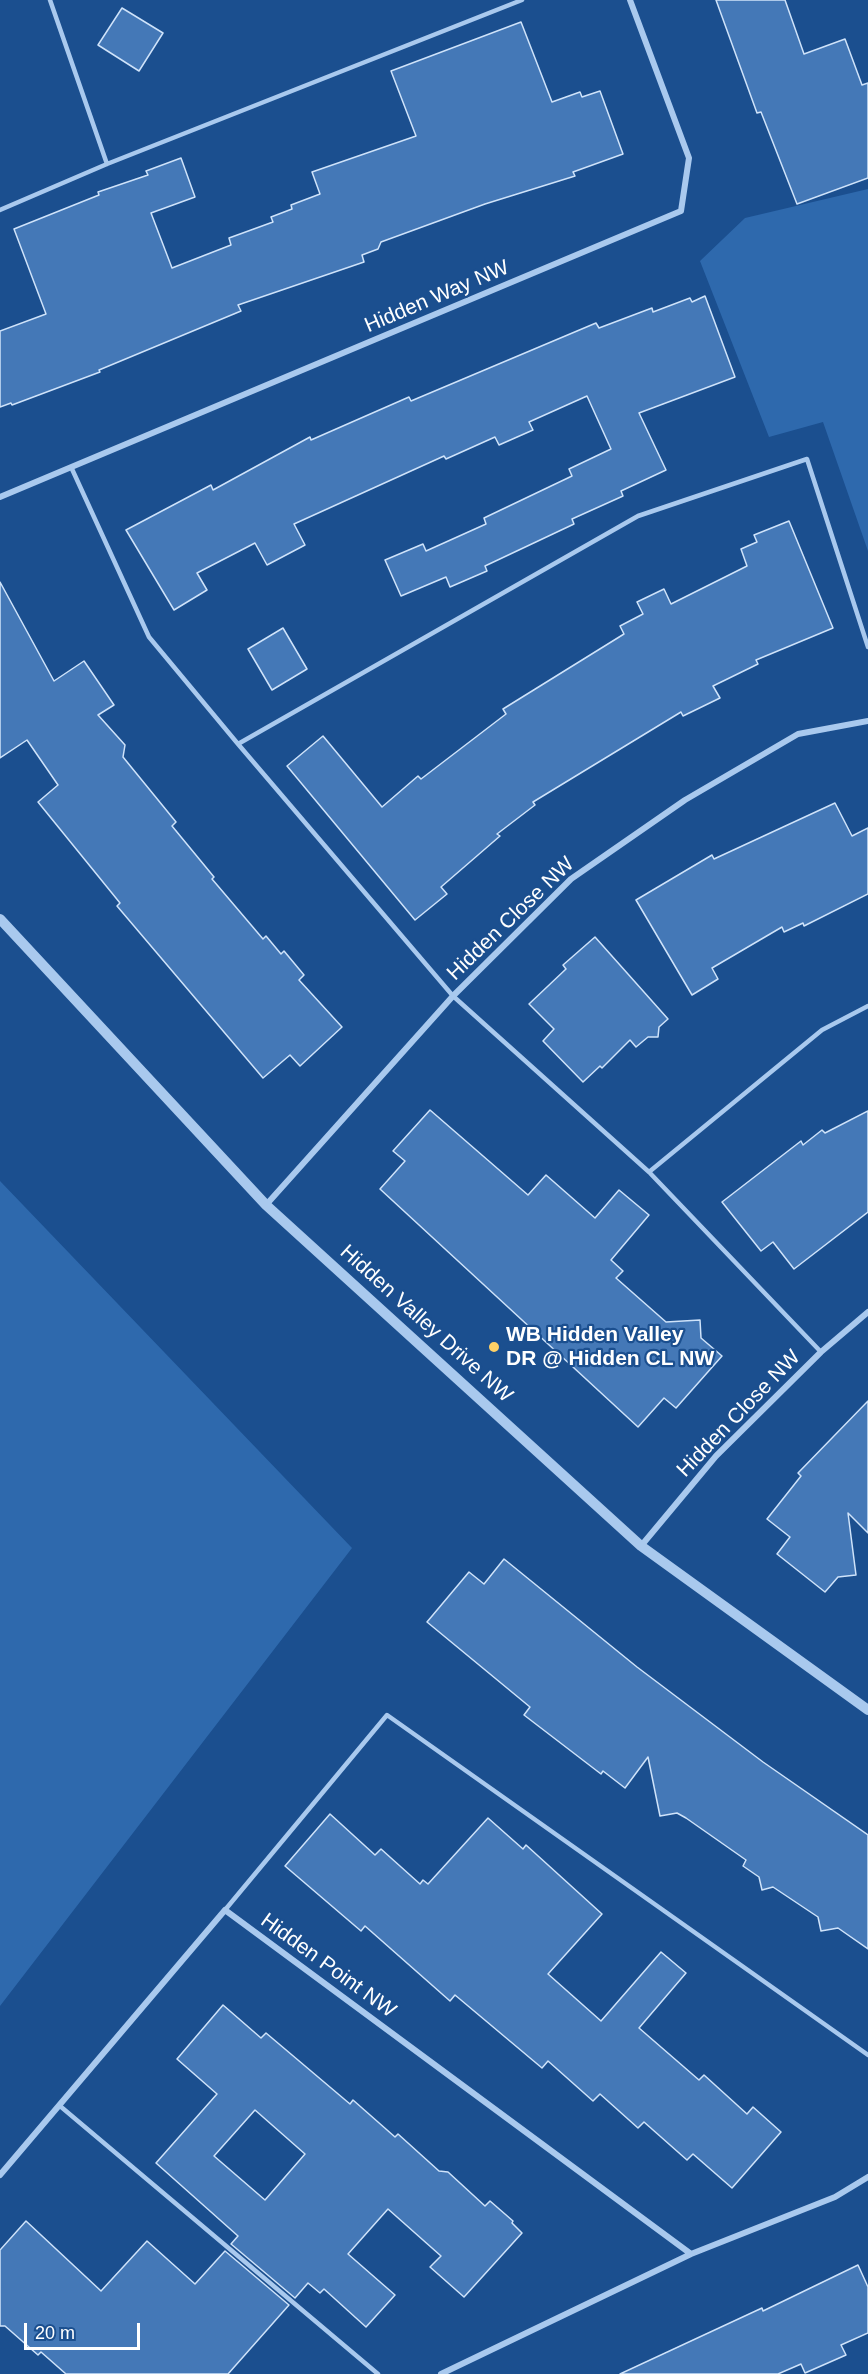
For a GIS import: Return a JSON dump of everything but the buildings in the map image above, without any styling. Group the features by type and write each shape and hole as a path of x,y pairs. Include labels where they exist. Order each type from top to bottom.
{"street":[{"name":"Hidden Way NW","path":"0,497 72,469 681,212 689,158 630,0"},
{"name":"Hidden Close NW","path":"267,1205 453,996 571,879 685,800 798,734 868,721"},
{"name":"Hidden Valley Drive NW","path":"0,919 267,1205 640,1546 868,1710"},
{"name":"Hidden Close NW","path":"640,1546 716,1456 821,1352 868,1312"},
{"path":"0,2175 225,1910"},
{"name":"Hidden Point NW","path":"225,1910 691,2254"},
{"path":"441,2374 691,2254 835,2198 868,2177"}],"lane":[{"path":"50,0 107,164"},
{"path":"0,210 107,164 522,0"},
{"path":"238,744 638,516 807,459 868,648"},
{"path":"72,469 149,637 238,744 453,996 649,1172 821,1352"},
{"path":"649,1172 822,1030 868,1006"},
{"path":"225,1910 387,1715 868,2055"},
{"path":"60,2106 378,2374"}],"shaded area":[{"path":"868,189 868,551 823,422 769,437 700,261 745,218"},
{"path":"0,1181 352,1548 0,2006"}],"place":[{"name":"WB Hidden Valley DR @ Hidden CL NW","path":"494,1347"}]}
